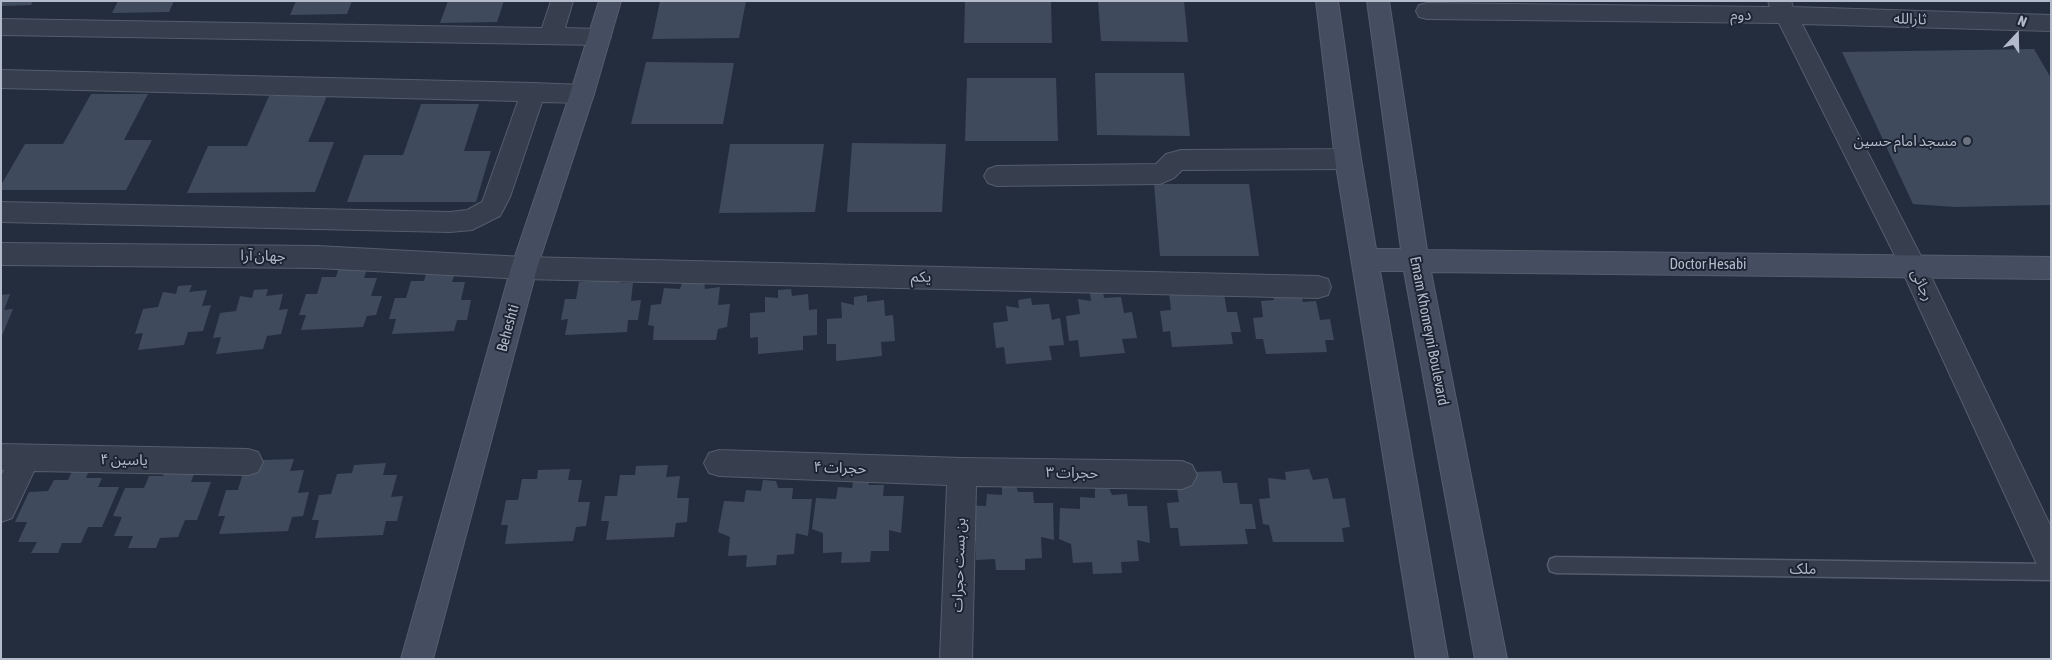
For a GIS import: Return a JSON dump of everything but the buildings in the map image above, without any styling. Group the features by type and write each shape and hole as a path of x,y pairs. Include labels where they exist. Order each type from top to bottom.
{"street":[{"path":"551,36 562,1"},
{"name":"Beheshti","path":"417,659 524,268 582,94 610,1"},
{"path":"1328,1 1348,159 1432,659"},
{"name":"Emam Khomeyni Boulevard","path":"1378,1 1416,262 1492,659"},
{"name":"دوم","path":"1427,11 1781,8"},
{"name":"ثارالله","path":"1781,8 2051,22"},
{"name":"رجائی","path":"1781,8 1913,266 2051,560"},
{"path":"1,27 599,37"},
{"path":"1,79 582,94"},
{"path":"1,212 450,222 472,220 491,209 497,197 533,92"},
{"path":"997,176 1160,174 1166,171 1175,161 1181,160 1348,159"},
{"name":"جهان آرا","path":"1,254 317,257 524,268"},
{"name":"Doctor Hesabi","path":"1366,260 2051,268"},
{"name":"یکم","path":"524,268 1318,287"},
{"path":"1,508 13,458"},
{"name":"یاسین ۴","path":"13,458 248,462"},
{"name":"حجرات ۴","path":"719,463 962,472"},
{"name":"حجرات ۳","path":"962,472 1182,475"},
{"name":"بن بست حجرات","path":"956,659 962,472"}],"lane":[{"name":"ملک","path":"1556,565 2051,572"}],"place":[{"name":"مسجد امام حسین","path":"1967,141"}]}
